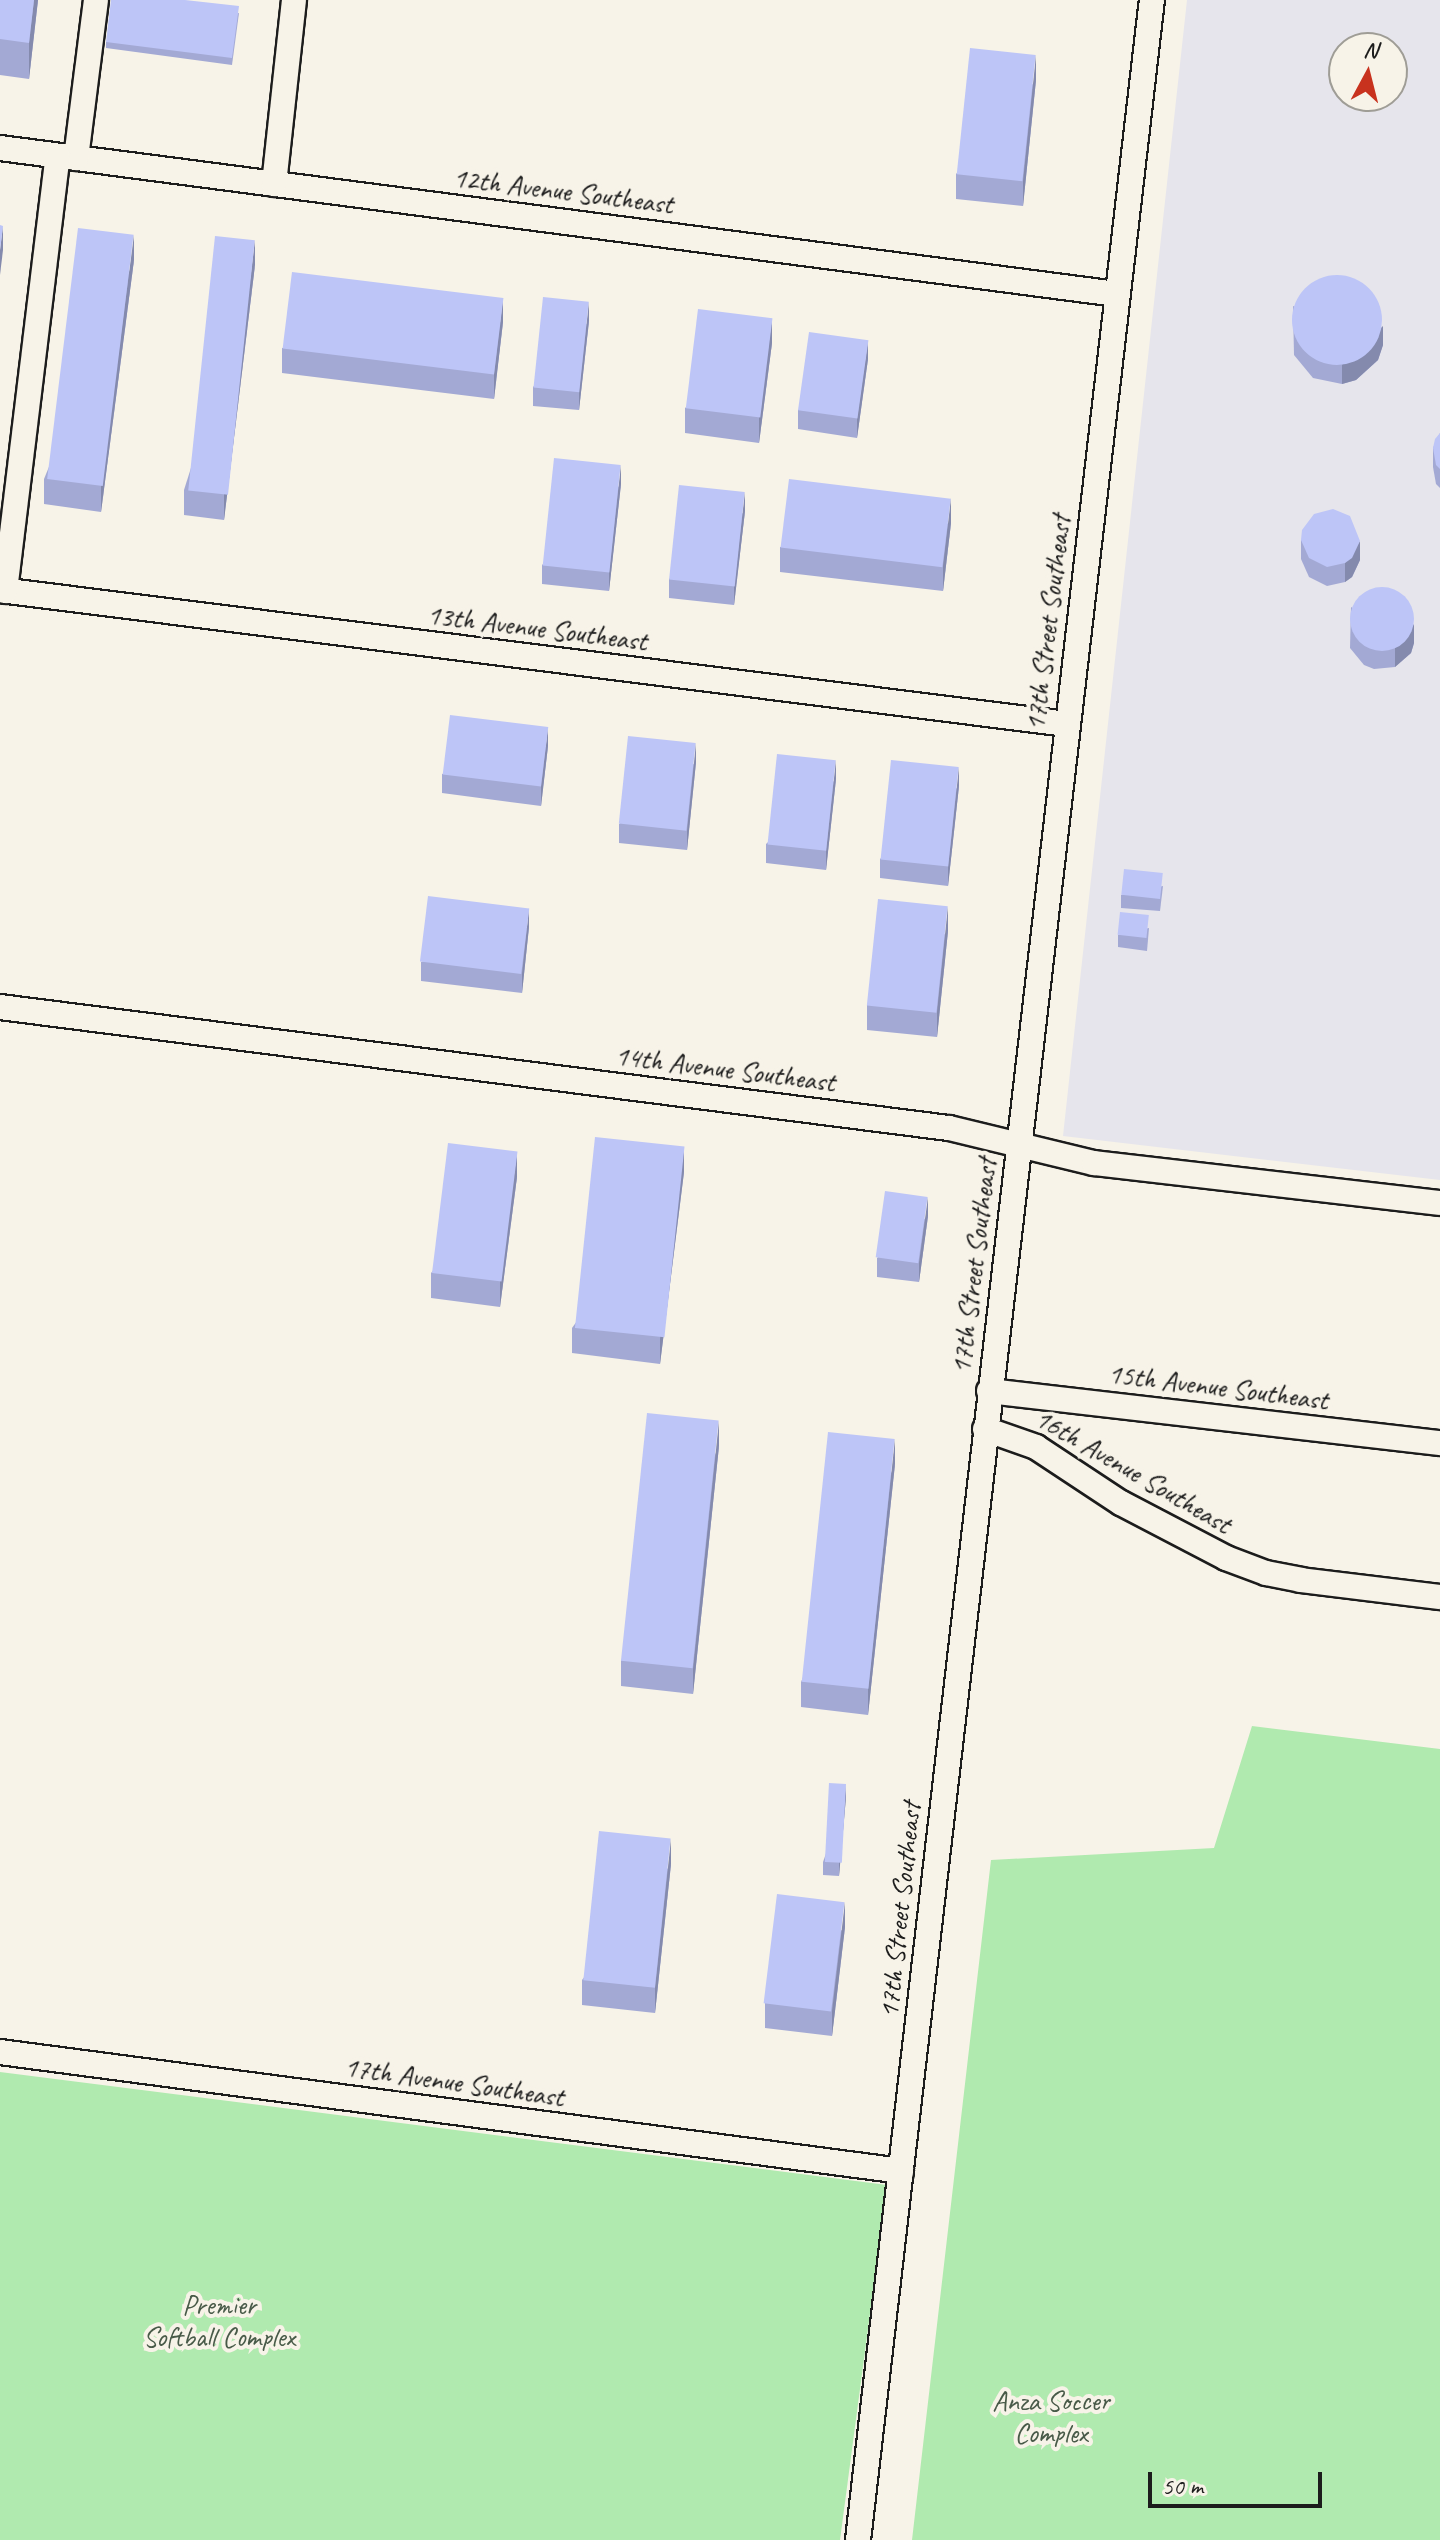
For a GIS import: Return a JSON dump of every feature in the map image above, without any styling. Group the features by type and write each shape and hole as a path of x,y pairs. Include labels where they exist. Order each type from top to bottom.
{"street":[{"path":"3,591 67,157 96,0"},
{"path":"274,184 294,0"},
{"name":"17th Street Southeast","path":"858,2540 1152,0"},
{"name":"12th Avenue Southeast","path":"0,148 1117,294"},
{"name":"13th Avenue Southeast","path":"3,591 1066,724"},
{"name":"14th Avenue Southeast","path":"0,1007 949,1128 1019,1142 1094,1163 1440,1203"},
{"name":"15th Avenue Southeast","path":"989,1391 1440,1443"},
{"name":"16th Avenue Southeast","path":"985,1429 1036,1447 1121,1503 1226,1558 1266,1573 1440,1597"},
{"name":"17th Avenue Southeast","path":"0,2052 901,2171"}],"shaded area":[{"path":"1187,0 1440,0 1440,1180 1063,1136"}],"green space":[{"name":"Anza Soccer Complex","path":"1252,1726 1440,1749 1440,2540 912,2540 991,1860 1214,1848"},
{"name":"Premier Softball Complex","path":"0,2072 887,2185 840,2540 0,2540"}],"building":[{"path":"0,0 34,0 29,43 0,39"},
{"path":"111,0 185,0 239,6 232,58 106,42"},
{"path":"970,48 1036,55 1022,181 957,174"},
{"path":"78,228 134,235 103,486 47,479"},
{"path":"215,236 255,240 228,495 188,491"},
{"path":"292,272 503,298 494,374 283,348"},
{"path":"1337,275 1354,279 1369,288 1378,303 1382,320 1378,337 1369,352 1354,361 1337,365 1320,361 1305,352 1296,337 1292,320 1296,303 1305,288 1320,279"},
{"path":"543,297 589,302 579,392 533,388"},
{"path":"698,309 772,318 760,417 686,408"},
{"path":"809,332 868,340 857,419 798,410"},
{"path":"1440,433 1440,469 1436,465 1433,448"},
{"path":"554,458 621,465 609,572 543,565"},
{"path":"789,479 951,499 942,567 781,547"},
{"path":"679,485 745,492 735,586 669,579"},
{"path":"1333,509 1350,516 1360,541 1352,558 1327,567 1309,558 1301,540 1302,530 1314,514"},
{"path":"1382,587 1405,596 1414,619 1405,642 1382,651 1359,642 1350,619 1359,596"},
{"path":"450,715 548,727 541,787 443,775"},
{"path":"628,736 696,743 686,831 619,824"},
{"path":"777,754 836,760 826,851 767,845"},
{"path":"891,760 959,767 948,867 881,859"},
{"path":"1124,869 1163,873 1160,899 1121,895"},
{"path":"428,896 529,908 521,974 420,962"},
{"path":"878,899 948,906 936,1013 867,1005"},
{"path":"1120,912 1149,915 1146,938 1118,935"},
{"path":"595,1137 685,1146 664,1337 575,1328"},
{"path":"448,1143 517,1152 502,1282 432,1273"},
{"path":"885,1191 928,1197 918,1263 876,1257"},
{"path":"647,1413 719,1421 693,1668 621,1661"},
{"path":"828,1432 895,1439 868,1689 802,1682"},
{"path":"829,1783 846,1784 842,1863 825,1862"},
{"path":"599,1831 671,1839 655,1988 583,1980"},
{"path":"777,1894 844,1902 831,2011 764,2003"}]}
